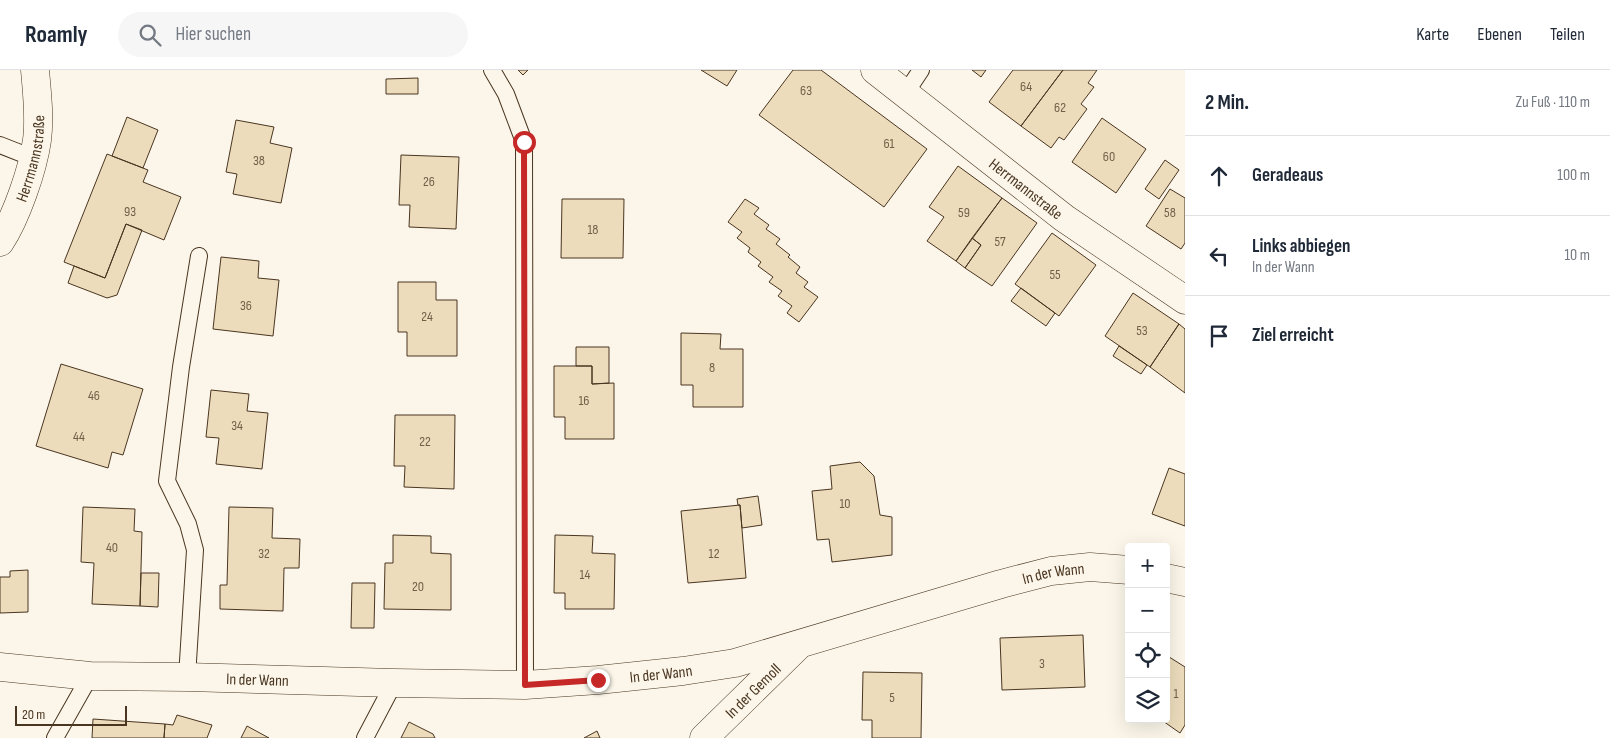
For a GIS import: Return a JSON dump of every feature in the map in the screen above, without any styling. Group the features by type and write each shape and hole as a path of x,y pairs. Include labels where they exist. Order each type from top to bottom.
{"street":[{"name":"Herrmannstraße","path":"0,242 8,230 18,207 37,140 38,118 35,70"},
{"name":"Herrmannstraße","path":"874,70 1064,218 1185,300"},
{"name":"In der Wann","path":"0,668 90,676 394,683 525,685 608,679 735,663 1051,571 1090,567 1125,570"},
{"path":"1170,579 1185,582"},
{"name":"In der Gemoll","path":"704,738 800,644"}],"lane":[{"path":"492,70 506,94 524,142 525,685"},
{"path":"905,94 921,70"},
{"path":"0,145 33,158"},
{"path":"187,677 195,550 188,524 167,481 181,367 199,256"},
{"path":"55,738 90,676"},
{"path":"365,738 394,683"}],"building":[{"path":"518,70 528,70 523,75"},
{"path":"701,70 737,70 727,86"},
{"path":"793,70 821,70 927,149 884,207 759,115"},
{"path":"972,70 986,70 981,77"},
{"path":"1013,70 1063,70 1021,126 989,102"},
{"path":"1063,70 1097,70 1088,83 1094,87 1081,104 1087,109 1064,140 1059,137 1051,148 1021,126"},
{"path":"418,78 418,94 386,94 386,79"},
{"path":"127,117 158,130 143,168 112,156"},
{"path":"1102,118 1146,149 1116,193 1072,162"},
{"path":"236,120 274,127 270,143 292,148 281,203 233,194 237,174 226,172"},
{"path":"107,154 148,170 143,182 181,197 164,240 126,224 105,278 64,262"},
{"path":"401,155 459,157 456,229 409,227 410,205 399,205"},
{"path":"1165,160 1179,170 1159,199 1145,189"},
{"path":"958,166 1002,198 956,261 927,241 944,217 929,207"},
{"path":"1170,189 1185,198 1185,243 1181,249 1146,226"},
{"path":"1002,198 1037,223 992,286 965,268 981,245 972,238"},
{"path":"562,199 624,199 623,258 561,258"},
{"path":"745,199 759,208 754,214 769,225 766,229 780,239 776,244 790,255 788,257 800,267 796,273 808,282 804,287 818,297 799,322 787,313 792,306 778,296 782,291 769,282 773,277 758,266 761,262 748,252 750,248 737,238 742,232 728,222"},
{"path":"126,224 142,230 117,295 107,298 68,283 74,266 105,278"},
{"path":"1052,233 1096,265 1059,316 1015,284"},
{"path":"972,238 981,245 965,268 956,261"},
{"path":"221,257 259,261 258,278 279,280 273,336 213,329"},
{"path":"398,282 436,282 436,300 457,300 457,356 407,356 407,332 398,332"},
{"path":"1021,288 1055,313 1046,326 1011,301"},
{"path":"1133,293 1179,324 1150,367 1105,336"},
{"path":"1179,324 1185,329 1185,393 1150,367"},
{"path":"681,333 721,334 720,349 743,349 743,407 693,407 693,385 681,385"},
{"path":"1119,346 1147,365 1141,374 1113,356"},
{"path":"576,347 609,347 609,383 592,384 592,366 576,366"},
{"path":"61,364 143,389 123,455 112,452 108,468 36,446"},
{"path":"554,366 592,366 592,384 614,383 614,439 565,439 565,417 554,417"},
{"path":"211,390 249,394 247,411 268,413 262,469 216,464 219,438 206,437"},
{"path":"395,415 455,415 454,489 404,487 405,466 394,466"},
{"path":"860,462 874,476 880,515 892,517 892,555 832,562 829,539 817,540 812,491 832,489 830,466"},
{"path":"1169,468 1185,474 1185,526 1152,514"},
{"path":"758,496 762,525 742,528 740,505 738,505 737,499"},
{"path":"740,505 746,578 688,583 681,511"},
{"path":"83,507 135,509 134,531 142,532 140,606 92,604 94,563 81,562"},
{"path":"229,507 273,508 272,538 300,539 299,568 284,568 283,611 220,609 220,585 227,585"},
{"path":"393,535 431,536 431,553 451,554 451,610 384,609 385,563 393,563"},
{"path":"555,535 593,536 592,553 615,554 614,609 565,609 565,593 554,593"},
{"path":"28,570 28,612 0,613 0,577 10,577 10,571"},
{"path":"141,573 159,573 158,607 140,606"},
{"path":"352,583 375,583 374,628 351,628"},
{"path":"1083,635 1085,687 1002,690 1000,638"},
{"path":"1170,658 1185,667 1185,725 1180,733 1166,723 1170,723"},
{"path":"863,672 922,673 921,738 872,738 872,720 862,720"},
{"path":"177,715 212,725 207,738 164,738 165,724 173,725"},
{"path":"93,719 165,724 164,738 92,738"},
{"path":"409,722 433,734 435,738 401,738"},
{"path":"247,726 269,738 241,738"},
{"path":"597,731 600,738 584,738"}],"route":[{"path":"524,142 525,685 598,680"}]}
